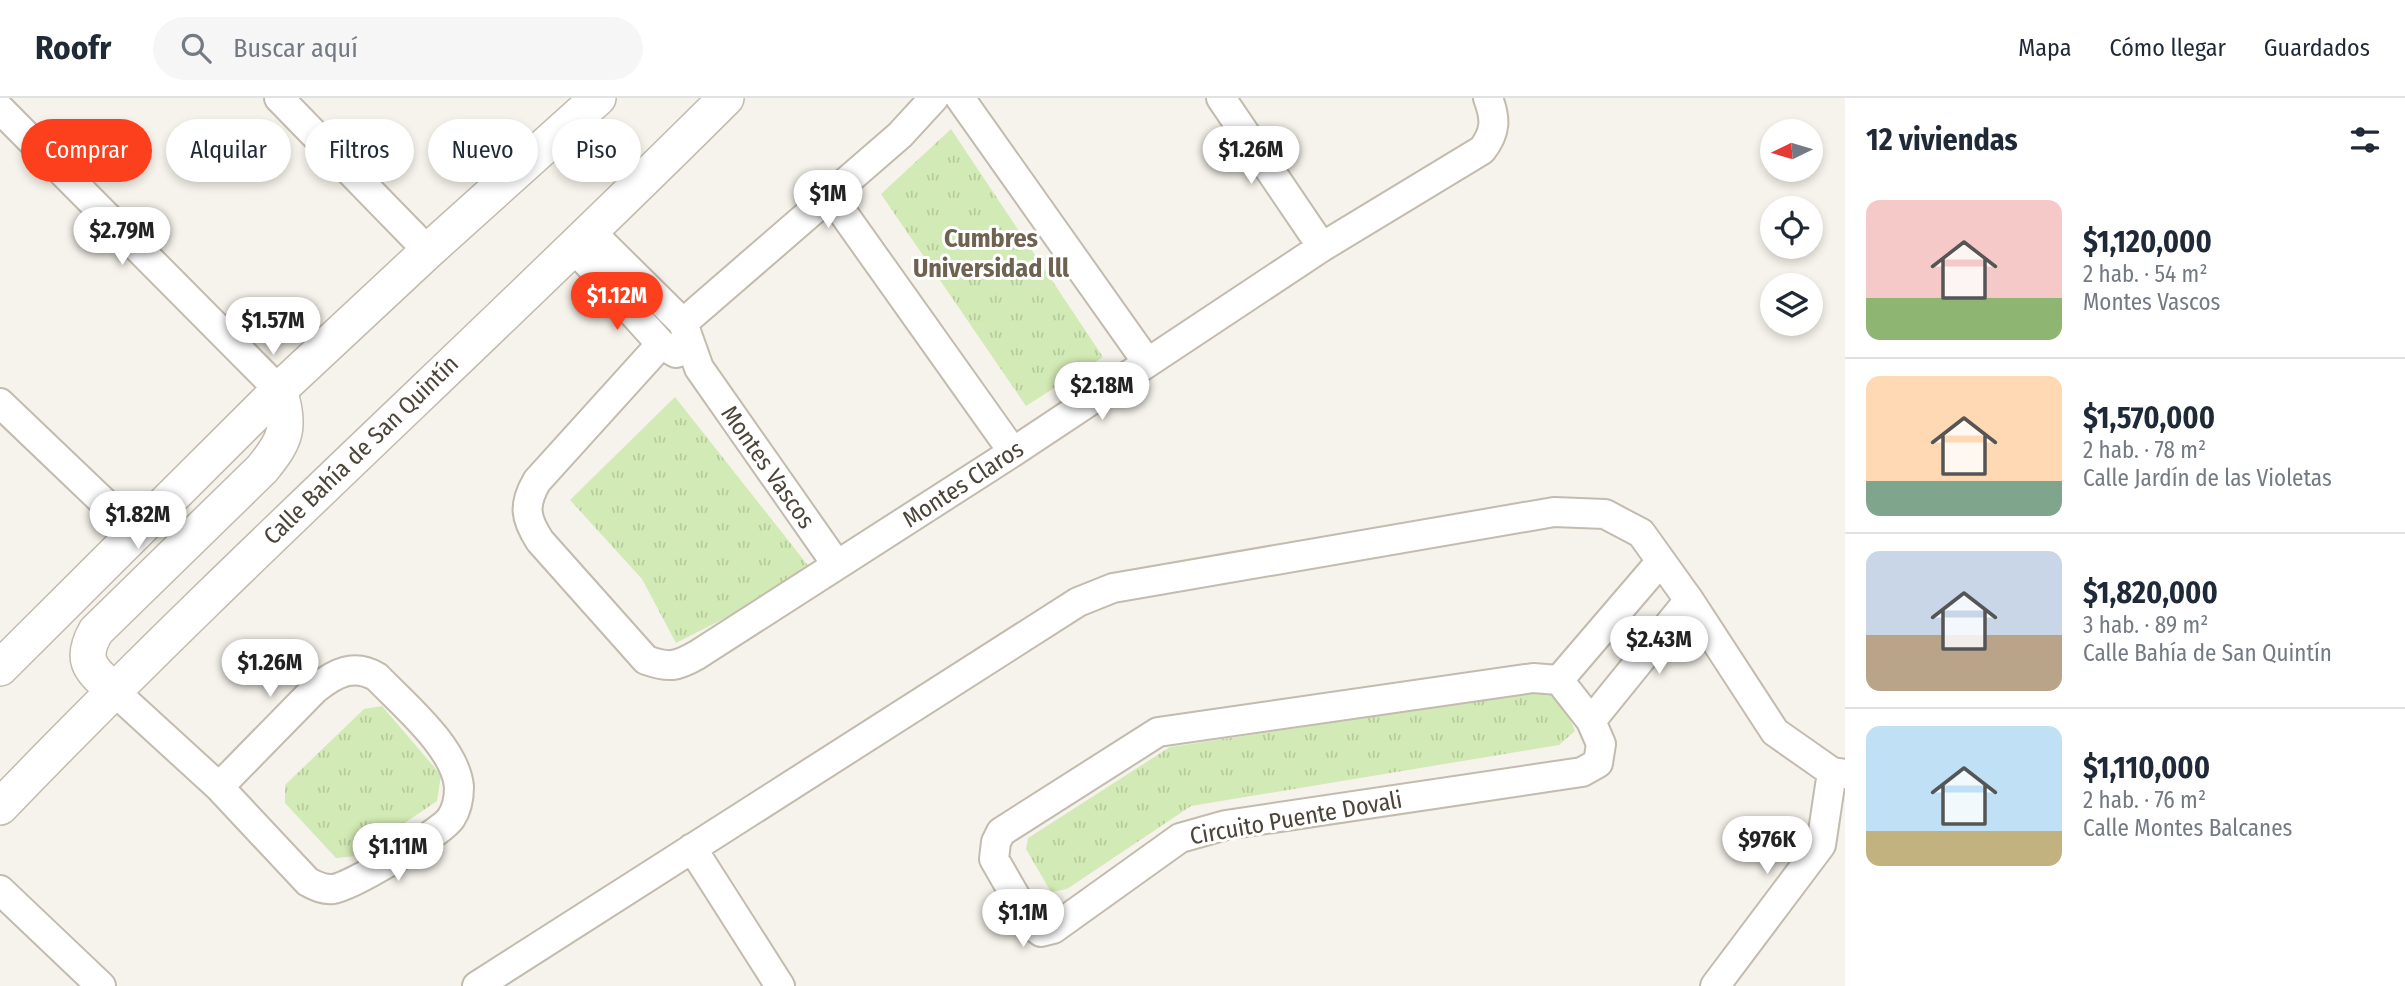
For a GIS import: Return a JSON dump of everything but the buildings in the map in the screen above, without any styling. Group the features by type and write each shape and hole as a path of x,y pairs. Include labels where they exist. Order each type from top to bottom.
{"street":[{"path":"279,98 428,251"},
{"name":"Calle Bahía de San Quintín","path":"0,807 113,690 582,240 726,98"},
{"path":"683,323 901,135 934,98"},
{"path":"960,98 1146,362"},
{"path":"1220,98 1322,247"},
{"name":"Montes Claros","path":"662,344 537,481 528,495 527,512 531,527 540,541 646,660 663,666 681,664 689,659 1013,452 1322,247 1482,150 1491,138 1495,125 1488,98"},
{"path":"0,668 279,390 584,102"},
{"path":"0,109 279,390 286,413 284,432 277,450 262,469 96,631 88,645 87,659 94,672 219,788 308,882 321,889 335,889 353,882 438,831 452,817 458,803 459,788 457,774 444,748 377,677 354,669 328,678 315,689 219,788"},
{"path":"831,196 1013,452"},
{"name":"Montes Vascos","path":"582,240 683,323 699,368 837,565"},
{"name":"Montes Vascos","path":"582,240 662,344 699,368"},
{"path":"0,403 135,533"},
{"path":"486,983 1078,602 1113,588 1554,512 1605,514 1641,533 1689,600 1775,732 1839,773 1821,845 1715,986"},
{"path":"1559,680 1661,561"},
{"path":"1591,721 1689,600"},
{"name":"Circuito Puente Dovali","path":"1533,678 1559,680 1591,721 1601,744 1598,763 1582,772 1226,825 1180,838 1053,929 1041,932 1032,925 994,859 996,842 1001,832 1158,733 1533,678"},
{"path":"692,848 780,986"},
{"path":"0,890 101,986"}],"green space":[{"path":"951,129 1103,357 1026,406 881,194"},
{"path":"675,397 814,573 676,643 642,579 570,500"},
{"path":"1543,691 1561,698 1575,731 1559,745 1191,806 1067,889 1051,892 1026,849 1028,838 1170,747"},
{"path":"382,706 441,775 437,801 356,856 336,858 285,803 285,785 364,709"}],"district":[{"name":"Cumbres Universidad lll","path":"991,253"}]}
